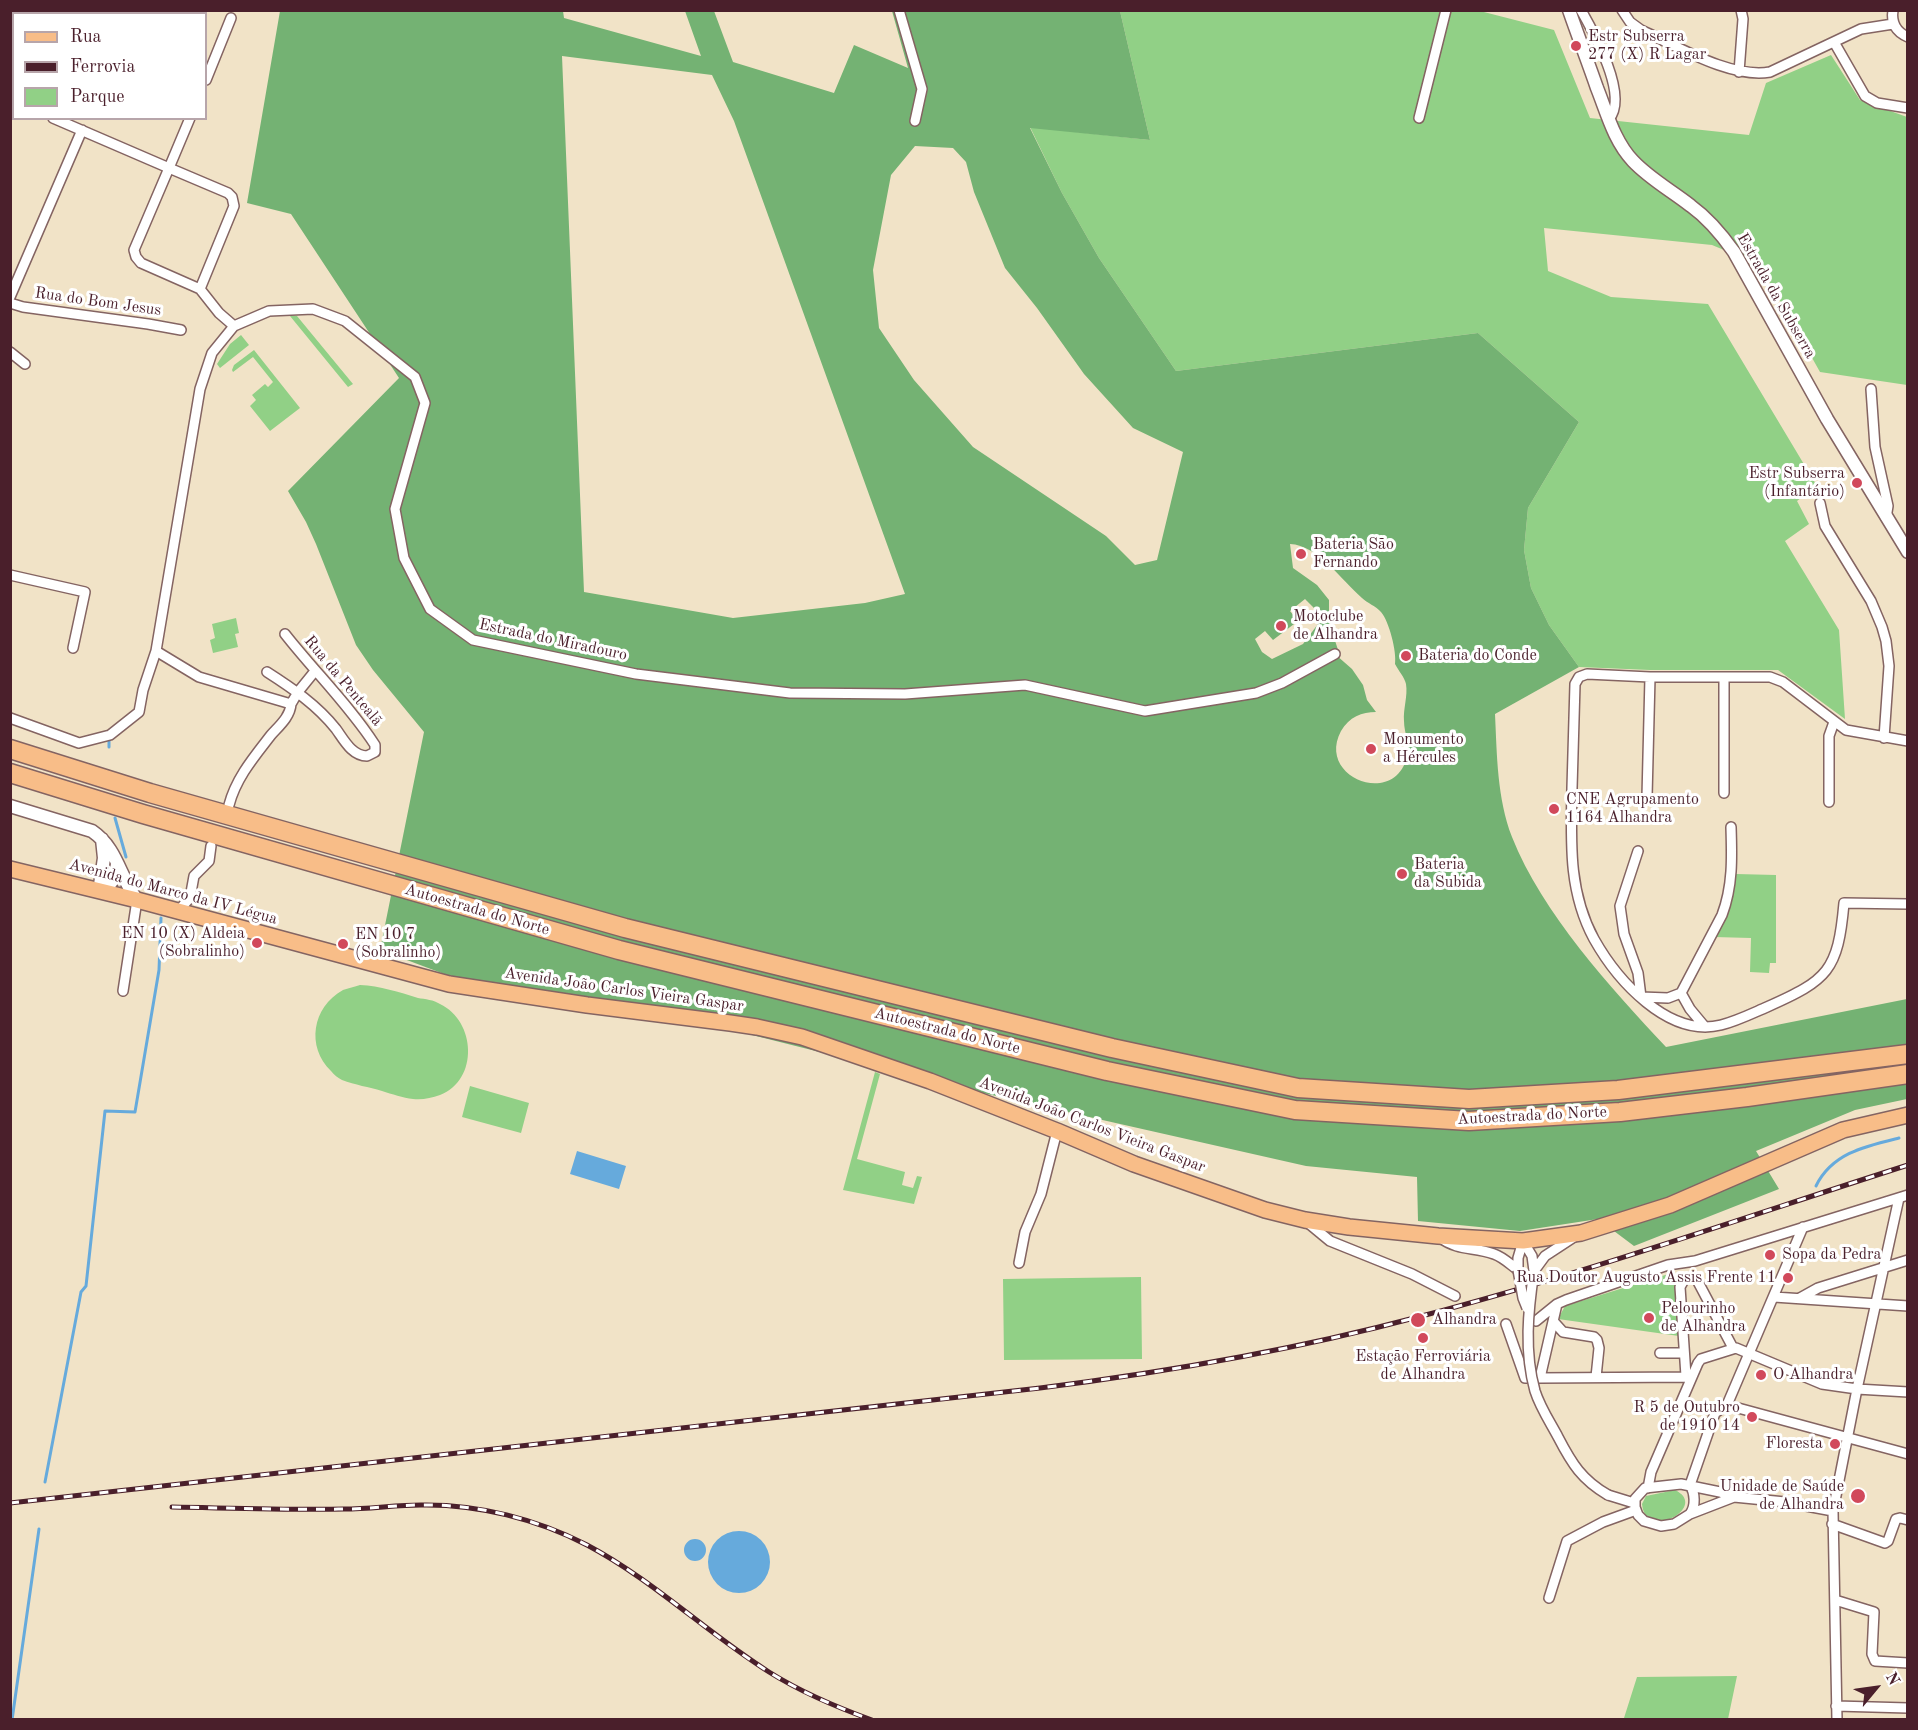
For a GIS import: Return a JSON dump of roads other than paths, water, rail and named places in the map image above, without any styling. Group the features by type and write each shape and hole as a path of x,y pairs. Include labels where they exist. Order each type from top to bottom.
{"highway":[{"name":"Autoestrada do Norte","path":"10,749 150,792 625,928 1112,1048 1298,1088 1469,1099 1618,1090 1908,1054"},
{"name":"Autoestrada do Norte","path":"10,773 154,818 619,950 1107,1071 1295,1110 1469,1122 1620,1112 1758,1096 1908,1074"}],"main road":[{"name":"Avenida do Marco da IV Légua","path":"10,869 86,887 101,884 137,900 327,951"},
{"name":"Avenida João Carlos Vieira Gaspar","path":"327,951 449,984 587,1005 730,1023 791,1035 824,1044 930,1081 1134,1164 1265,1210 1305,1220 1438,1236 1524,1241 1581,1233 1670,1205 1843,1130 1908,1115"}],"street":[{"path":"899,10 922,89 915,120"},
{"path":"1419,118 1446,10"},
{"name":"Estrada da Subserra","path":"1569,10 1620,145 1632,160 1652,178 1692,206 1723,236 1827,419 1908,552"},
{"path":"1581,10 1597,38 1613,82 1614,112 1609,119"},
{"path":"1622,10 1630,22 1641,30 1715,63 1739,72 1758,74 1770,72 1862,29 1893,24"},
{"path":"1739,72 1743,19 1741,10"},
{"path":"1893,10 1893,24 1901,34 1908,37"},
{"path":"207,78 231,18"},
{"path":"1833,42 1865,96 1877,103 1908,108"},
{"path":"58,120 228,193 234,206 200,289"},
{"path":"189,120 134,254 141,263 200,289 219,313 234,326"},
{"path":"10,297 82,130"},
{"name":"Rua do Bom Jesus","path":"10,303 23,307 181,330"},
{"name":"Estrada do Miradouro","path":"10,718 79,743 110,735 139,712 143,690 156,651 200,389 212,353 234,326 269,311 313,309 345,321 415,377 425,403 395,509 404,558 430,609 473,640 636,674 790,693 905,694 1025,686 1145,711 1256,693 1282,683 1335,654"},
{"path":"10,352 25,364"},
{"path":"1871,389 1875,447 1888,506 1886,518"},
{"path":"1820,503 1825,526 1871,601 1886,641 1889,666 1884,738"},
{"path":"10,575 85,592 73,648"},
{"name":"Rua da Pentealã","path":"285,634 358,719 376,749 372,754 366,756 357,754 344,742 335,728 298,692"},
{"path":"156,651 199,677 291,704"},
{"path":"229,805 239,778 281,724 298,692 315,671"},
{"path":"267,672 298,692"},
{"path":"1908,741 1846,730 1777,678 1587,674 1580,677 1575,684 1571,851 1576,894 1594,938 1618,974 1656,1010 1687,1025 1706,1027 1720,1026 1749,1015 1810,986 1823,976 1837,951 1841,938 1844,903 1908,904"},
{"path":"1647,797 1650,676"},
{"path":"1724,677 1724,793"},
{"path":"1829,802 1829,736 1834,722"},
{"path":"10,806 92,831 102,838 112,851 137,900 123,991"},
{"path":"1641,997 1668,998 1681,993 1727,902 1732,867 1731,827"},
{"path":"102,838 104,858 101,884 109,886 114,877 117,861"},
{"path":"178,911 190,898 194,876 209,861 211,846"},
{"path":"1638,851 1620,906 1624,934 1638,973 1641,997"},
{"path":"1681,993 1690,1009 1706,1027"},
{"path":"1019,1263 1025,1232 1041,1194 1057,1131"},
{"path":"1536,1321 1557,1304 1668,1265 1695,1261 1903,1196"},
{"path":"1837,1719 1833,1511 1875,1305 1903,1196"},
{"path":"1305,1220 1330,1241 1412,1274 1455,1296"},
{"path":"1690,1514 1694,1503 1690,1485 1715,1413 1727,1405 1803,1227"},
{"path":"1534,1271 1545,1256 1581,1233"},
{"path":"1438,1236 1449,1244 1461,1248 1494,1254 1518,1270"},
{"path":"1524,1241 1532,1256 1534,1271 1528,1310 1528,1338 1533,1378 1540,1403 1581,1475 1608,1495 1635,1507 1644,1521 1661,1527 1674,1524 1690,1514 1734,1497"},
{"path":"1524,1241 1518,1257 1518,1270 1523,1298 1528,1310"},
{"path":"1798,1299 1818,1288 1908,1260"},
{"path":"1689,1377 1684,1353 1680,1287 1682,1281 1690,1277 1697,1281 1733,1348"},
{"path":"1774,1297 1908,1306"},
{"path":"1540,1378 1557,1304"},
{"path":"1554,1322 1563,1332 1597,1340 1599,1348 1596,1377"},
{"path":"1506,1324 1525,1378 1689,1377"},
{"path":"1648,1488 1650,1472 1689,1377 1701,1359 1733,1348 1822,1384 1908,1392"},
{"path":"1660,1353 1684,1353"},
{"path":"1727,1405 1908,1454"},
{"path":"1549,1598 1567,1541 1635,1507 1639,1494 1648,1488 1677,1484 1690,1485 1720,1491 1734,1497 1785,1502 1833,1511"},
{"path":"1832,1524 1884,1543 1888,1541 1898,1518 1908,1520"},
{"path":"1835,1600 1874,1612 1872,1654 1875,1661 1908,1663"},
{"path":"1836,1706 1908,1708"}],"water":[{"path":"577,1151 626,1166 619,1189 570,1174"},
{"path":"733,1531 745,1531 761,1540 768,1550 770,1562 768,1574 761,1584 745,1593 733,1593 722,1588 713,1579 708,1568 708,1556 713,1545 722,1536"},
{"path":"695,1539 703,1542 706,1550 703,1558 695,1561 687,1558 684,1550 687,1542"}],"waterway":[{"path":"109,741 109,747"},
{"path":"115,818 126,857"},
{"path":"45,1482 81,1292 86,1286 105,1111 135,1112 159,970 161,918"},
{"path":"1816,1186 1831,1166 1841,1158 1862,1148 1899,1138"},
{"path":"12,1720 39,1529"}],"railway":[{"path":"10,1503 1040,1388 1230,1359 1371,1329 1480,1300 1603,1264 1908,1165"},
{"path":"172,1507 354,1509 442,1505 485,1510 528,1521 568,1536 611,1559 635,1574 746,1657 781,1679 819,1699 872,1720"}],"place":[{"name":"Estr Subserra 277 (X) R Lagar","path":"1576,46"},
{"name":"Estr Subserra (Infantário)","path":"1857,483"},
{"name":"Bateria São Fernando","path":"1301,554"},
{"name":"Motoclube de Alhandra","path":"1281,626"},
{"name":"Bateria do Conde","path":"1406,656"},
{"name":"Monumento a Hércules","path":"1371,749"},
{"name":"CNE Agrupamento 1164 Alhandra","path":"1554,809"},
{"name":"Bateria da Subida","path":"1402,874"},
{"name":"EN 10 (X) Aldeia (Sobralinho)","path":"257,943"},
{"name":"EN 10 7 (Sobralinho)","path":"343,944"},
{"name":"Sopa da Pedra","path":"1770,1255"},
{"name":"Rua Doutor Augusto Assis Frente 11","path":"1788,1278"},
{"name":"Pelourinho de Alhandra","path":"1649,1318"},
{"name":"Alhandra","path":"1418,1320"},
{"name":"Estação Ferroviária de Alhandra","path":"1423,1338"},
{"name":"O Alhandra","path":"1761,1375"},
{"name":"R 5 de Outubro de 1910 14","path":"1752,1417"},
{"name":"Floresta","path":"1835,1444"},
{"name":"Unidade de Saúde de Alhandra","path":"1858,1496"}]}
